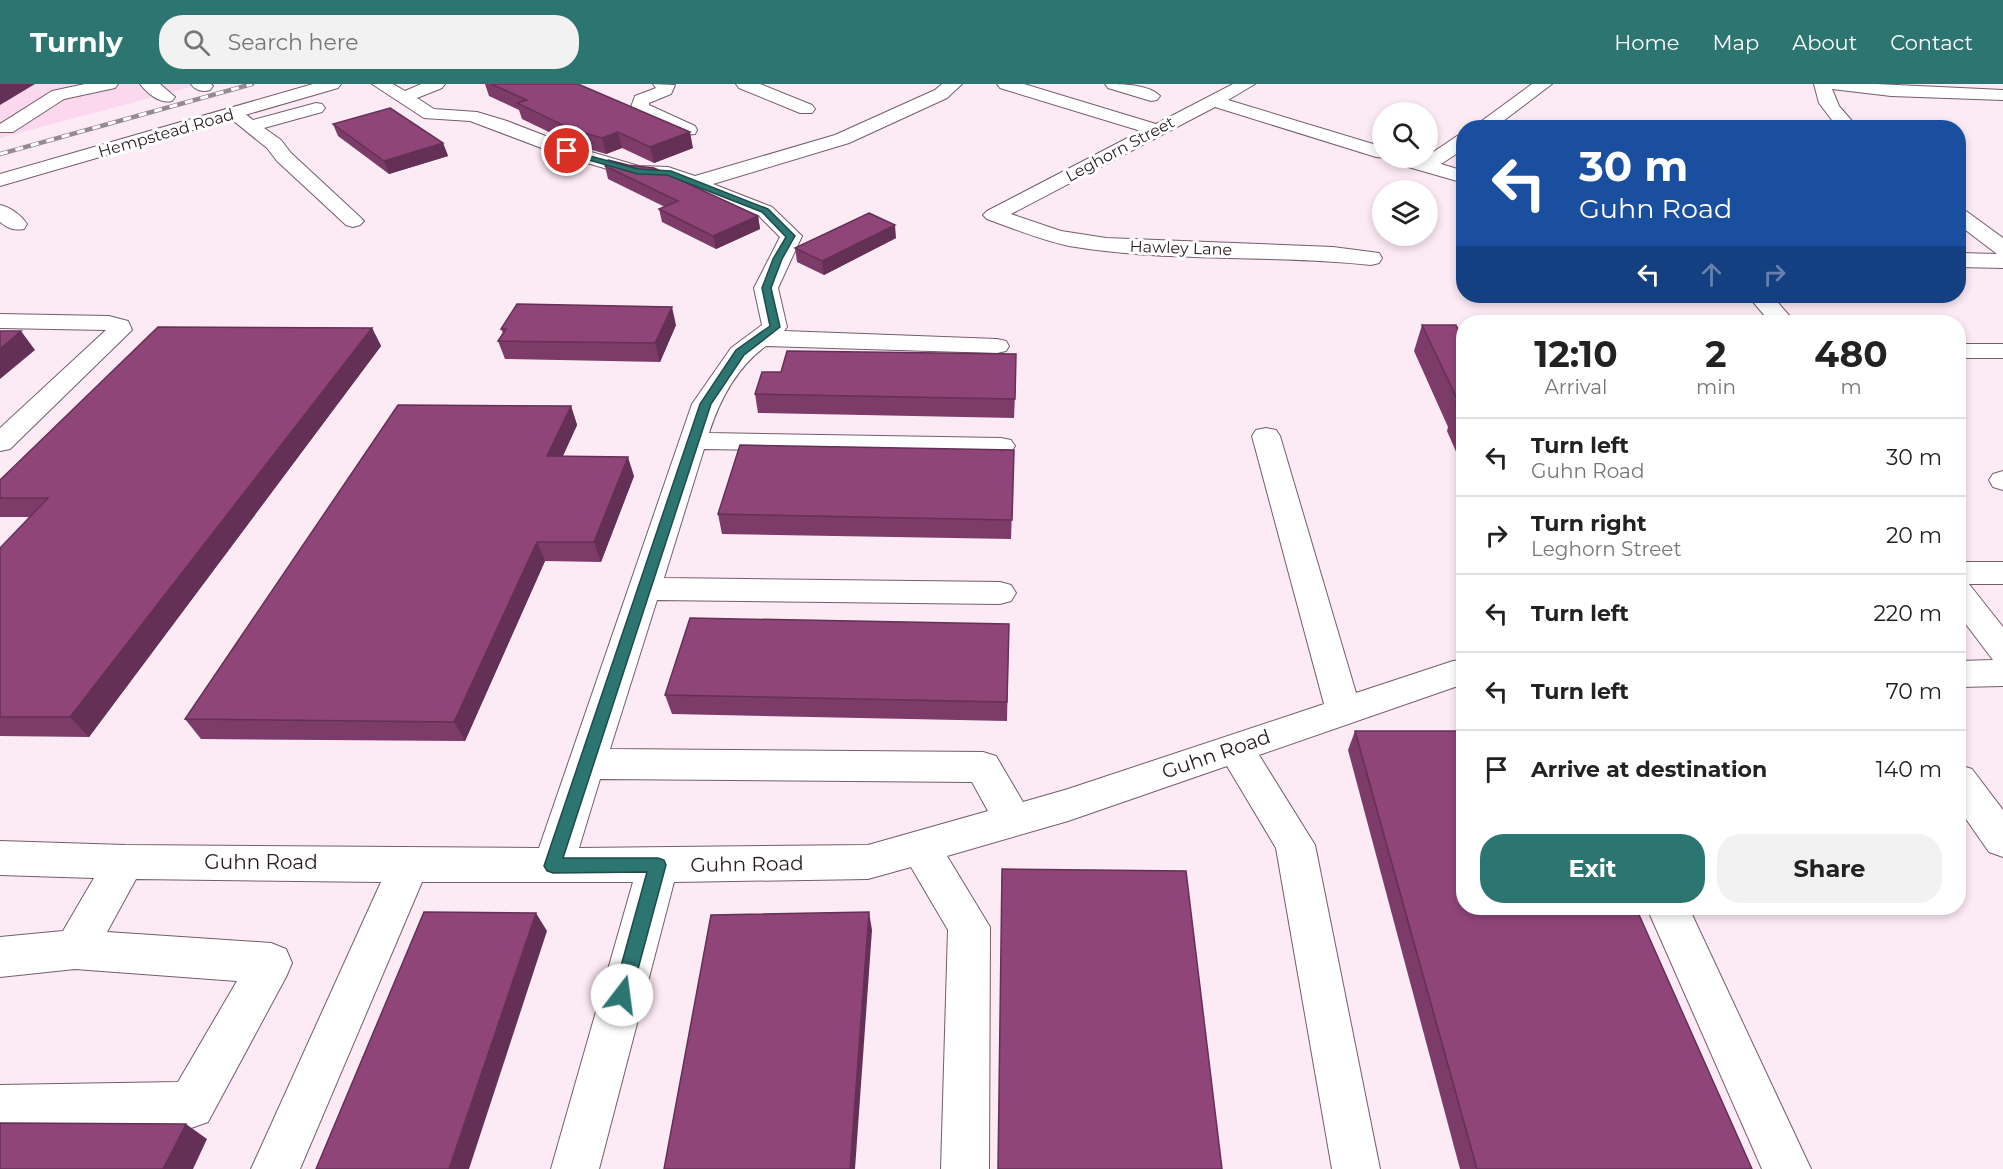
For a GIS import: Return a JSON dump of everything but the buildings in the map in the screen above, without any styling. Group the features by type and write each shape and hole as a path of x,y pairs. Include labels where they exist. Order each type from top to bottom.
{"street":[{"path":"6,128 74,84"},
{"path":"58,95 110,84"},
{"path":"149,84 166,97"},
{"name":"Hempstead Road","path":"0,180 332,84"},
{"path":"381,84 430,114 471,116 501,125 567,151 638,171 668,173 765,210 791,236 766,288 768,333"},
{"path":"403,98 436,84"},
{"path":"662,84 666,85 665,90 641,99 640,107 648,113 687,130"},
{"path":"745,84 806,109"},
{"path":"694,183 842,139 941,94 953,84"},
{"path":"1006,84 1157,130"},
{"path":"1113,84 1151,96"},
{"name":"Leghorn Street","path":"994,215 1246,84"},
{"path":"1492,120 1544,84"},
{"path":"1822,84 1823,94 1830,107 1842,120"},
{"path":"1831,84 1891,91 2003,95"},
{"path":"1214,101 1372,150"},
{"path":"250,126 316,108"},
{"path":"234,114 274,144 284,157 353,221"},
{"path":"1438,158 1456,145"},
{"path":"1433,168 1456,175"},
{"name":"Hawley Lane","path":"994,215 1066,238 1104,244 1315,252 1371,258"},
{"path":"1966,220 2003,249"},
{"path":"1966,260 2003,261"},
{"path":"1766,303 1777,315"},
{"path":"0,321 109,323 119,326 120,330 0,443"},
{"path":"553,866 705,404 740,352 768,333 997,346"},
{"path":"1966,351 2003,351"},
{"path":"1266,436 1344,711"},
{"path":"693,441 1001,446"},
{"path":"1966,573 2003,573"},
{"path":"644,589 1000,593"},
{"path":"1966,601 2003,651"},
{"name":"Guhn Road","path":"0,858 125,862 553,866 868,862 1068,805 1456,674"},
{"path":"1966,674 2003,674"},
{"path":"1235,748 1294,845 1356,1169"},
{"path":"586,764 983,767 1014,821"},
{"path":"1966,790 2003,840"},
{"path":"920,848 969,927 965,1169"},
{"path":"75,949 125,862"},
{"path":"274,1169 410,863"},
{"path":"575,1169 658,865"},
{"path":"1671,915 1786,1169"},
{"path":"0,957 75,949 271,963 191,1105 0,1109"}],"shaded area":[{"path":"0,84 202,84 0,138"}],"railway":[{"path":"0,154 252,84"}],"route":[{"path":"567,151 638,171 668,173 765,210 791,236 766,288 773,309 775,327 740,352 705,404 553,866 658,865 622,995"}]}
